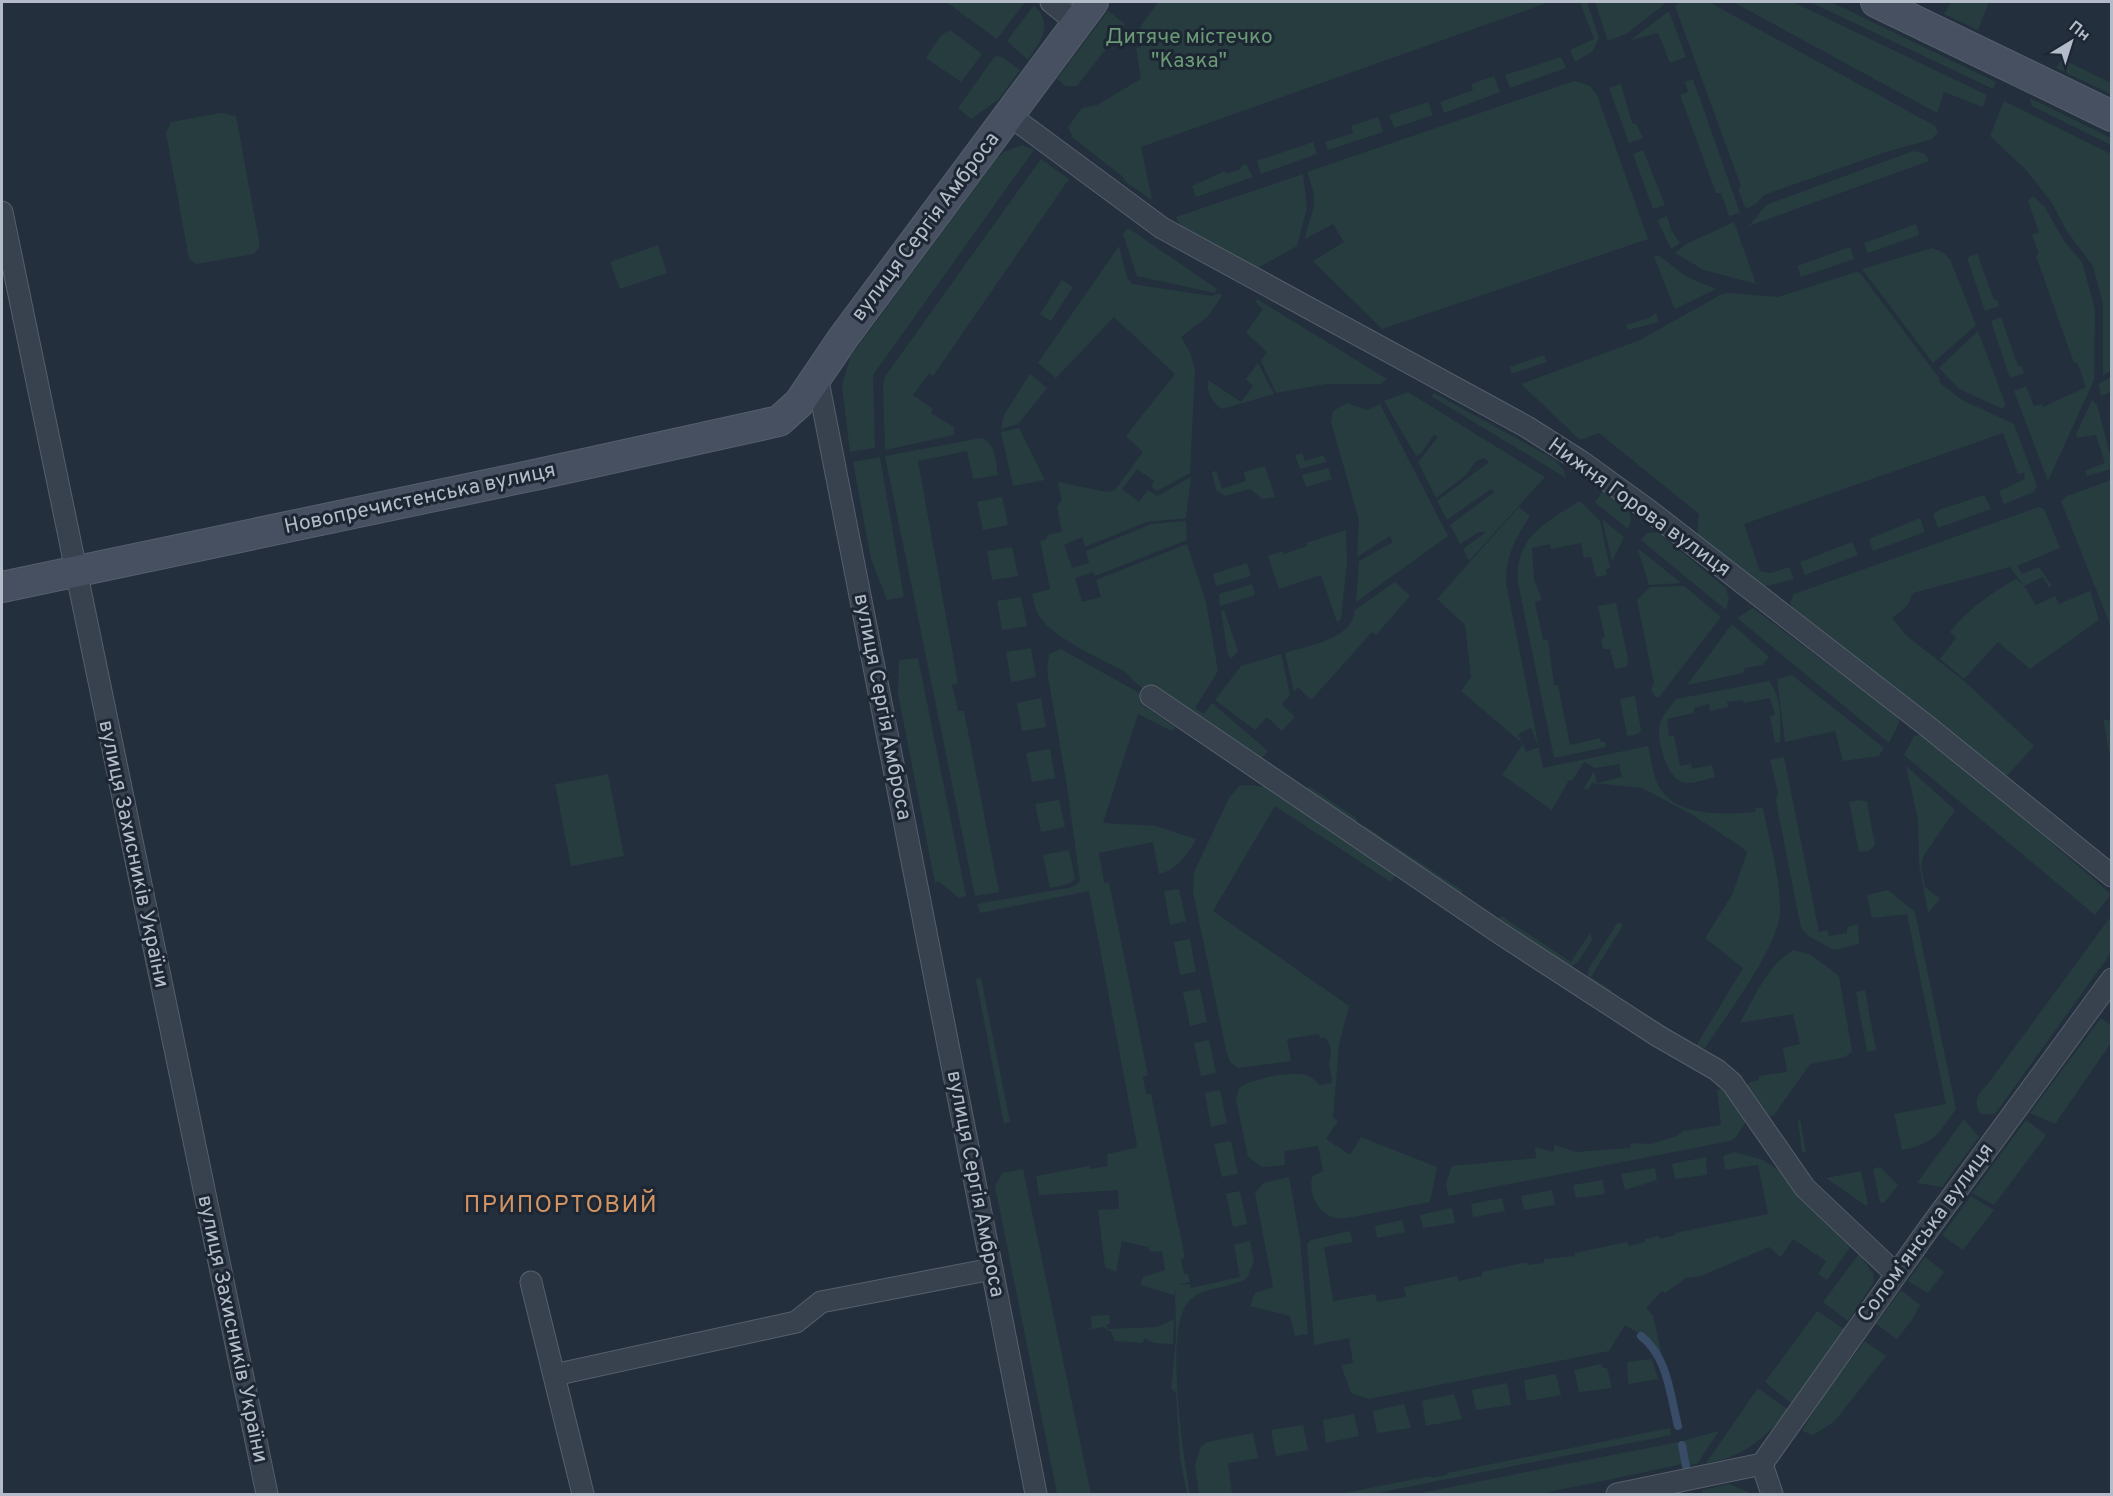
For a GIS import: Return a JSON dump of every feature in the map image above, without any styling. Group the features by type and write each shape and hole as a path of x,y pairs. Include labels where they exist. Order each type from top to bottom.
{"street":[{"path":"1051,2 1085,12"},
{"path":"1876,2 2112,116"},
{"name":"вулиця Сергія Амброса","path":"1036,1494 817,376 1085,12"},
{"name":"Нижня Горова вулиця","path":"1009,115 1162,228 1527,427 1582,462 1647,509 1914,716 2112,876"},
{"name":"вулиця Захисників України","path":"2,212 74,571 267,1494"},
{"name":"Новопречистенська вулиця","path":"2,587 769,424 793,410 817,376"},
{"path":"1151,696 1510,940 1650,1031 1717,1070 1731,1083 1812,1196 1896,1274"},
{"name":"Соломʼянська вулиця","path":"1762,1464 1896,1274 2112,979"},
{"path":"554,1375 796,1322 821,1302 992,1269"},
{"path":"531,1282 583,1494"},
{"path":"1617,1494 1762,1464 1772,1494"}],"green space":[{"path":"946,2 1025,2 997,39"},
{"name":"Дитяче містечко \"Казка\"","path":"1158,2 1550,2 1141,147 1152,200 1127,183 1122,176 1073,138 1068,127 1082,108 1097,105 1141,79 1136,48 1141,47 1140,27"},
{"path":"1580,2 1587,2 1599,38 1593,51 1575,62 1570,50 1594,39"},
{"path":"1595,2 1667,2 1626,34 1608,41"},
{"path":"1680,2 1709,2 1935,126 1938,132 1932,139 1886,152 1764,195 1756,204 1746,209 1738,190 1741,186 1675,6"},
{"path":"1733,2 1793,2 1987,95 1983,107 1944,92 1937,113"},
{"path":"1810,2 1831,2 1996,82 1993,89"},
{"path":"1951,2 1989,2 1978,30 1944,14"},
{"path":"1034,5 1040,12 1044,26 1041,40 1028,60 1007,41"},
{"path":"1108,11 1125,24 1077,86 1066,86 1057,79"},
{"path":"1669,11 1686,57 1670,63 1658,33 1631,40"},
{"path":"950,30 982,54 961,82 926,58 941,35"},
{"path":"995,56 1002,57 1020,70 999,99 971,119 958,108"},
{"path":"1561,57 1566,68 1510,88 1505,75"},
{"path":"2062,59 2111,83 2111,94 2056,68"},
{"path":"1494,76 1500,92 1444,113 1440,102 1473,90 1471,84"},
{"path":"1693,79 1740,213 1729,216 1721,193 1716,193 1680,95 1688,92 1685,82"},
{"path":"1574,81 1590,86 1597,95 1648,239 1382,329 1313,261 1344,242 1333,224 1305,239 1314,206 1307,172"},
{"path":"1621,84 1632,123 1636,124 1643,138 1629,143 1609,88"},
{"path":"2030,98 2111,138 2111,145 2032,106"},
{"path":"2004,101 2111,154 2111,371 2103,375 2103,304 2093,266 2068,233 2052,203 2027,171 1990,136"},
{"path":"1428,102 1433,115 1394,128 1389,115"},
{"path":"221,113 236,116 260,246 254,254 196,264 189,259 166,133 171,122"},
{"path":"1378,117 1383,132 1328,150 1325,142 1353,133 1351,126"},
{"path":"1313,142 1317,154 1261,174 1257,161"},
{"path":"1022,145 1034,150 873,375 875,448 850,452 842,386 850,357 994,162 1003,152"},
{"path":"1643,150 1665,205 1653,209 1633,154"},
{"path":"1913,151 1925,154 1929,161 1749,226 1766,205"},
{"path":"1041,159 1069,179 933,376 929,373 913,395 933,409 931,413 954,427 954,435 885,450 883,384 886,375"},
{"path":"1246,164 1253,177 1196,197 1192,186 1225,171 1226,174 1241,169 1241,166"},
{"path":"1303,174 1307,208 1297,246 1258,268 1180,226 1176,217"},
{"path":"2033,196 2045,207 2064,241 2082,262 2095,309 2094,380 2048,481 2014,391 2026,386 2034,406 2042,404 2043,407 2086,387 2077,362 2074,363 2036,256 2039,254 2032,235 2039,232 2028,201"},
{"path":"1667,216 1671,230 1680,243 1671,249 1657,220"},
{"path":"1734,222 1756,284 1704,270 1675,253 1686,244"},
{"path":"1916,224 1919,235 1868,253 1864,243"},
{"path":"1128,228 1217,289 1215,293 1137,276 1123,234"},
{"path":"658,245 667,273 620,289 610,262"},
{"path":"1119,246 1127,277 1132,284 1211,296 1220,293 1222,296 1208,316 1181,337 1191,354 1195,372 1190,473 1157,491 1151,486 1154,481 1137,469 1122,489 1139,502 1148,490 1157,496 1191,477 1186,518 1147,522 1085,547 1082,537 1064,545 1072,568 1089,563 1086,551 1151,524 1186,521 1187,540 1095,576 1093,572 1075,578 1082,602 1101,597 1096,580 1187,544 1206,602 1218,671 1195,708 1204,714 1212,703 1268,751 1258,763 1167,706 1127,673 1056,633 1040,617 1035,606 1032,594 1050,589 1040,541 1047,539 1047,535 1062,532 1057,506 1062,501 1058,482 1107,492 1115,490 1143,452 1126,436 1175,374 1114,317 1056,378 1038,363"},
{"path":"1850,247 1854,259 1801,277 1797,266"},
{"path":"1932,248 1942,252 1950,259 1976,325 1933,363 1862,269"},
{"path":"1977,253 1994,300 1997,300 1999,306 1985,311 1967,258"},
{"path":"1658,255 1687,277 1716,289 1675,309 1654,257"},
{"path":"1856,272 1860,273 1940,379 1939,382 1962,400 2014,424 2037,486 2034,492 2004,504 1999,491 2025,479 2024,473 2018,474 2003,433 1744,524 1760,571 1771,573 1789,567 1794,579 1763,587 1697,534 1699,514 1599,433 1580,440 1521,384 1640,340 1722,294 1778,297"},
{"path":"1062,280 1073,287 1051,321 1040,314"},
{"path":"1257,299 1387,379 1381,384 1326,384 1276,393 1261,361 1267,352 1246,333 1263,309 1255,302"},
{"path":"1656,313 1659,322 1628,330 1626,325 1651,317"},
{"path":"2001,317 2018,366 2022,366 2024,373 2010,378 1991,321"},
{"path":"1978,331 2005,403 2003,409 1959,389 1939,368"},
{"path":"1544,355 1547,362 1511,374 1510,367"},
{"path":"1258,363 1274,394 1222,409 1210,397 1208,380 1241,402 1253,386 1246,379"},
{"path":"1030,374 1047,388 1018,424 1001,429 1004,415"},
{"path":"2111,377 2111,392 2101,396 2099,384"},
{"path":"1408,392 1545,477 1469,561 1463,549 1486,532 1479,532 1460,544 1450,525 1494,492 1491,489 1447,520 1437,501 1489,462 1484,458 1476,461 1465,476 1436,498 1418,462 1438,437 1434,435 1421,453 1416,456 1384,401"},
{"path":"1434,393 1554,459 1563,469 1566,478 1431,396"},
{"path":"2092,400 2097,405 2111,457 2111,469 2087,476 2085,471 2105,463 2096,435 2077,438 2076,434"},
{"path":"1347,403 1367,410 1380,404 1448,536 1356,602 1359,561 1393,542 1390,536 1357,557 1359,520 1331,422 1333,411"},
{"path":"1019,428 1045,480 1013,486 1001,432"},
{"path":"981,438 986,440 992,448 998,475 973,479 967,451 918,461 958,683 952,685 958,711 964,711 999,892 975,896 885,456"},
{"path":"1302,453 1305,461 1324,455 1326,462 1300,469 1295,455"},
{"path":"880,457 904,597 887,600 871,559 853,462"},
{"path":"1265,466 1275,497 1262,499 1250,489 1225,496 1216,490 1212,472 1216,471 1222,489 1246,481 1244,472"},
{"path":"1328,468 1332,479 1306,487 1302,475"},
{"path":"2112,480 2111,627 2061,501 2067,496"},
{"path":"1603,491 1629,510 1631,521 1628,529 1595,502"},
{"path":"1984,495 1991,509 1938,528 1933,515 1939,510"},
{"path":"1002,497 1008,525 983,530 977,502"},
{"path":"1580,501 1600,521 1610,568 1606,569 1607,575 1596,577 1591,557 1584,558 1581,543 1551,549 1550,544 1532,548 1534,579 1542,600 1535,602 1543,640 1548,640 1554,685 1558,685 1570,745 1600,738 1601,742 1605,742 1606,747 1554,758 1518,583 1518,567 1527,542 1535,533 1555,516"},
{"path":"1519,507 1530,516 1512,548 1506,583 1539,746 1531,728 1518,734 1522,743 1461,691 1471,677 1465,625 1437,599"},
{"path":"2039,507 2044,509 2060,548 2017,566 2022,574 2039,567 2052,586 2049,588 2043,577 2024,586 2036,605 2055,596 2059,604 2090,591 2099,620 2030,669 1998,642 1964,679 1940,659 1956,638 1950,632 1980,602 1998,590 2016,579 2023,585 2010,567 1913,593 1907,606 1892,618 1907,636 1963,680 2034,746 2006,777 1793,609 1790,602 1794,594"},
{"path":"1920,518 1925,532 1873,551 1869,539"},
{"path":"1602,519 1624,537 1612,561"},
{"path":"1346,530 1347,562 1341,619 1337,622 1321,575 1279,589 1268,556 1283,551 1284,554 1307,546 1306,543"},
{"path":"1657,532 1726,588 1729,599 1726,610 1641,540 1647,533"},
{"path":"1852,542 1858,555 1805,575 1800,562"},
{"path":"1012,547 1018,576 992,580 987,551"},
{"path":"1638,550 1640,550 1681,583 1649,585"},
{"path":"1247,563 1251,576 1216,586 1213,574"},
{"path":"1395,582 1410,596 1376,635 1372,632 1311,700 1298,687 1294,692 1285,653 1338,635 1352,620 1355,610"},
{"path":"1252,584 1255,595 1220,606 1219,594"},
{"path":"1684,586 1721,617 1656,698 1651,690 1654,683 1637,600 1650,587"},
{"path":"1021,597 1027,626 1002,630 997,601"},
{"path":"1616,603 1628,658 1627,667 1615,669 1610,649 1603,649 1601,639 1605,637 1598,606"},
{"path":"1753,608 1898,717 1899,723 1889,743 1737,618"},
{"path":"1224,610 1238,651 1232,658 1228,655 1221,611"},
{"path":"1732,624 1769,657 1762,665 1745,668 1743,673 1687,685"},
{"path":"1031,648 1036,677 1011,682 1006,652"},
{"path":"1061,649 1134,690 1144,697 1141,704 1175,727 1172,731 1138,714 1103,823 1156,826 1196,839 1186,856 1177,865 1159,874 1153,842 1099,853 1104,883 1109,882 1148,1075 1143,1077 1146,1094 1151,1094 1185,1258 1181,1259 1184,1274 1188,1274 1190,1282 1178,1285 1190,1284 1191,1288 1240,1277 1234,1245 1250,1241 1254,1262 1247,1278 1197,1295 1191,1299 1182,1313 1176,1362 1177,1392 1190,1494 1187,1494 1180,1458 1176,1393 1171,1388 1176,1340 1175,1289 1174,1295 1140,1285 1143,1277 1165,1270 1162,1251 1151,1252 1148,1247 1122,1241 1116,1272 1105,1267 1098,1210 1119,1209 1118,1190 1039,1195 1036,1176 1089,1166 1090,1169 1108,1166 1107,1154 1135,1148 1137,1145 1089,891 980,913 977,904 1073,887 1080,881 1067,786 1047,671 1049,654"},
{"path":"1281,654 1290,695 1282,704 1295,717 1282,731 1267,717 1255,730 1215,700 1241,666"},
{"path":"918,658 966,896 959,898 938,881 935,883 898,694 899,660"},
{"path":"1792,675 1884,748 1879,756 1843,761 1835,731 1785,742 1777,679"},
{"path":"1769,681 1778,702 1780,742 1775,743 1770,716 1775,715 1770,698 1744,703 1742,700 1727,702 1728,707 1710,711 1709,704 1694,708 1694,713 1667,719 1669,736 1674,736 1680,766 1691,764 1692,769 1712,765 1715,777 1690,783 1677,779 1667,765 1659,737 1663,716 1676,699"},
{"path":"1635,696 1641,731 1627,736 1620,699"},
{"path":"1041,698 1046,727 1022,731 1017,703"},
{"path":"2103,719 2111,721 2111,762"},
{"path":"1914,736 1927,737 1958,762 2111,894 2095,915 1904,755"},
{"path":"1523,744 1526,752 1539,747 1543,768 1648,746 1659,787 1677,804 1702,812 1730,814 1755,812 1756,808 1763,808 1779,886 1780,912 1777,927 1761,962 1705,1048 1686,1045 1641,1018 1645,1013 1696,1046 1743,968 1705,938 1732,895 1747,853 1743,848 1691,814 1642,788 1592,783 1588,790 1584,788 1594,771 1597,783 1622,777 1619,764 1595,768 1584,762 1572,781 1569,780 1552,810 1502,775"},
{"path":"1050,749 1055,778 1032,782 1026,753"},
{"path":"1784,757 1819,932 1827,930 1829,936 1847,933 1847,927 1858,924 1859,944 1834,950 1808,936 1801,928 1776,801 1778,793 1770,760"},
{"path":"1906,766 1955,810 1924,855 1921,865 1925,887 1940,899 1928,913 1919,863 1918,820"},
{"path":"608,774 624,856 571,866 555,784"},
{"path":"1239,786 1265,787 1397,873 1391,882 1275,806 1213,911 1349,1006 1339,1045 1333,1118 1338,1121 1326,1139 1350,1155 1361,1137 1437,1167 1430,1202 1347,1218 1332,1217 1320,1208 1312,1192 1313,1176 1323,1171 1318,1146 1284,1151 1285,1165 1262,1167 1248,1157 1236,1099 1239,1088 1252,1081 1293,1074 1308,1076 1319,1085 1332,1083 1329,1062 1331,1047 1326,1038 1320,1038 1319,1034 1287,1039 1291,1061 1238,1068 1230,1062 1226,1050 1193,892 1194,872 1229,798"},
{"path":"1309,786 1357,819 1353,827 1304,794"},
{"path":"1059,800 1065,827 1041,832 1035,804"},
{"path":"1859,800 1867,802 1875,845 1869,851 1859,852 1849,802"},
{"path":"1365,826 1463,891 1458,899 1360,832"},
{"path":"1069,850 1075,879 1069,884 1050,888 1043,855"},
{"path":"1179,889 1186,921 1170,925 1164,891"},
{"path":"1888,890 1915,912 1956,1109 1929,1141 1902,1150 1894,1114 1946,1104 1907,914 1872,918 1867,895"},
{"path":"1501,916 1571,962 1590,933 1592,940 1577,963 1568,968 1497,920"},
{"path":"2111,916 2111,953 1995,1114 1981,1114 1977,1102 1981,1091"},
{"path":"1618,922 1623,925 1591,977 1612,991 1609,996 1587,981 1589,968"},
{"path":"1190,939 1196,972 1180,975 1174,942"},
{"path":"1794,950 1811,955 1839,976 1852,1051 1845,1057 1810,1064 1774,1115 1768,1117 1745,1087 1750,1082 1759,1080 1759,1076 1787,1072 1783,1048 1800,1044 1793,1014 1740,1023 1769,973"},
{"path":"981,978 1010,1122 1004,1124 976,979"},
{"path":"1200,989 1207,1022 1190,1026 1183,992"},
{"path":"1865,990 1876,1050 1867,1052 1856,992"},
{"path":"2101,1018 2111,1025 2111,1043 2055,1124 2030,1113"},
{"path":"1209,1040 1216,1073 1201,1076 1194,1043"},
{"path":"1722,1089 1747,1120 1736,1137 1730,1141 1448,1196 1446,1183 1452,1166 1536,1158 1535,1147 1553,1152 1555,1145 1576,1152 1630,1148 1631,1143 1651,1144 1677,1136 1683,1131 1721,1125 1717,1090"},
{"path":"1220,1090 1227,1123 1211,1127 1205,1093"},
{"path":"1800,1119 1806,1152 1802,1153 1798,1120"},
{"path":"1964,1119 1979,1137 1942,1187 1917,1183"},
{"path":"2026,1120 2045,1134 2045,1137 1994,1205 1972,1193"},
{"path":"1231,1141 1238,1174 1222,1177 1214,1144"},
{"path":"1735,1152 1763,1160 1787,1176 1801,1197 1851,1246 1827,1280 1818,1274 1826,1261 1793,1239 1781,1257 1769,1247 1701,1276 1686,1278 1665,1293 1662,1291 1646,1308 1653,1315 1662,1356 1647,1338 1625,1325 1609,1351 1369,1399 1351,1393 1341,1365 1353,1363 1349,1338 1314,1345 1307,1244 1311,1240 1350,1231 1353,1242 1324,1247 1333,1301 1375,1294 1377,1302 1406,1297 1404,1287 1457,1276 1459,1281 1482,1276 1482,1272 1527,1262 1528,1265 1544,1263 1544,1259 1575,1256 1575,1253 1627,1242 1629,1246 1645,1242 1645,1239 1659,1236 1660,1239 1675,1235 1675,1233 1768,1214 1758,1165 1725,1170 1723,1156"},
{"path":"1706,1157 1707,1175 1675,1179 1672,1164"},
{"path":"1880,1167 1898,1185 1885,1202 1880,1203 1873,1169"},
{"path":"1655,1168 1657,1180 1625,1190 1621,1174"},
{"path":"1023,1169 1091,1494 1057,1494 995,1186 1002,1173"},
{"path":"1861,1171 1868,1204 1865,1205 1826,1178"},
{"path":"1289,1177 1300,1239 1308,1334 1295,1336 1290,1316 1250,1306 1255,1293 1273,1287 1255,1193 1263,1183"},
{"path":"1603,1180 1605,1194 1576,1198 1573,1185"},
{"path":"1552,1190 1555,1205 1524,1210 1521,1196"},
{"path":"1240,1191 1247,1224 1233,1227 1226,1194"},
{"path":"1971,1196 1994,1210 1963,1250 1942,1235"},
{"path":"1502,1198 1505,1211 1473,1217 1471,1204"},
{"path":"1452,1208 1455,1223 1423,1228 1420,1215"},
{"path":"1402,1220 1405,1232 1377,1238 1375,1226"},
{"path":"1859,1254 1873,1273 1874,1282 1848,1321 1823,1302"},
{"path":"1925,1257 1944,1272 1928,1293 1908,1281"},
{"path":"1901,1290 1920,1305 1897,1339 1876,1324"},
{"path":"1817,1311 1847,1331 1792,1404 1765,1382"},
{"path":"1109,1315 1110,1324 1106,1325 1108,1329 1157,1327 1174,1319 1173,1344 1154,1343 1145,1338 1142,1343 1115,1341 1111,1332 1103,1327 1087,1330 1092,1327 1091,1316"},
{"path":"1865,1341 1886,1356 1834,1422 1813,1435 1802,1431 1825,1393"},
{"path":"1652,1359 1658,1379 1628,1384 1627,1362"},
{"path":"1601,1364 1603,1368 1607,1368 1612,1388 1579,1392 1574,1370"},
{"path":"1556,1374 1561,1395 1527,1401 1524,1380"},
{"path":"1507,1383 1511,1405 1476,1410 1472,1390"},
{"path":"1758,1388 1788,1410 1762,1438 1752,1445 1731,1457 1706,1463"},
{"path":"1454,1394 1462,1419 1426,1426 1422,1401"},
{"path":"1404,1404 1411,1428 1377,1433 1373,1411"},
{"path":"1354,1414 1359,1436 1326,1443 1323,1420"},
{"path":"1303,1425 1308,1450 1276,1456 1271,1430"},
{"path":"1670,1428 1671,1435 1372,1494 1339,1494 1431,1476 1432,1478 1447,1475 1447,1473"},
{"path":"1719,1431 1697,1464 1690,1465 1685,1440"},
{"path":"1253,1433 1258,1458 1228,1463 1232,1494 1199,1494 1195,1465 1201,1446 1208,1442"},
{"path":"1678,1442 1683,1464 1540,1494 1416,1494"},
{"path":"1729,1484 1753,1494 1703,1494 1702,1490"}],"waterway":[{"path":"1641,1336 1657,1355 1667,1377 1678,1426"},
{"path":"1682,1445 1686,1466"}],"district":[{"name":"ПРИПОРТОВИЙ","path":"561,1206"}]}
